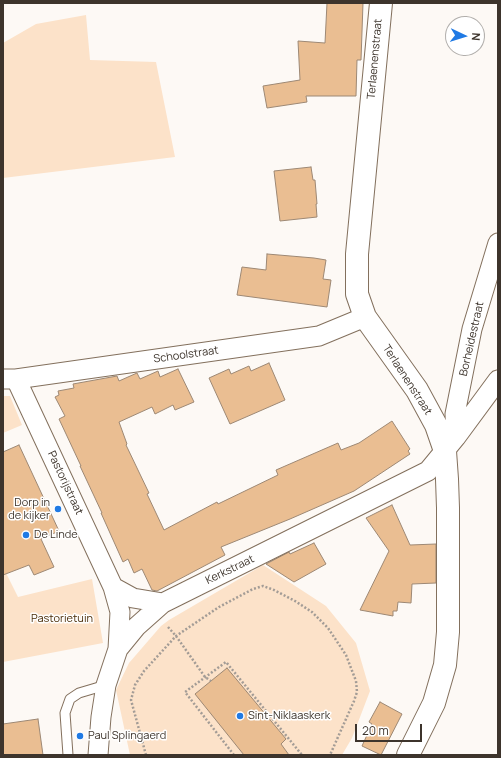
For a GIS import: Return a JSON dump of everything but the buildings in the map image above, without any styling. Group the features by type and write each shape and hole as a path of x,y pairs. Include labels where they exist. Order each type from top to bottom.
{"street":[{"name":"Terlaenenstraat","path":"380,3 357,254 357,294 365,316 417,390 436,424 450,444 448,479 448,632 445,665 434,703 408,755"},
{"name":"Borheidestraat","path":"450,444 472,329 498,243"},
{"name":"Schoolstraat","path":"10,379 319,336 365,316"},
{"name":"Pastorijstraat","path":"10,379 113,587 120,612 118,650"},
{"name":"Kerkstraat","path":"98,755 101,717 106,685 118,650 136,627 158,608 428,472 498,380"},
{"path":"113,587 133,598 158,608"}],"lane":[{"path":"68,755 65,713 70,699 79,693 106,685"}],"path":[{"path":"146,755 131,700 135,685 144,671 176,636 219,607 253,589 263,586 294,600 312,612 328,628 346,655 356,681 357,692 330,755"},
{"path":"158,608 205,677 211,681"},
{"path":"234,755 185,692 226,662 302,755"}],"green space":[{"path":"86,15 90,60 156,62 175,157 3,178 3,43 36,24"},
{"path":"3,396 10,396 22,425 3,433"},
{"path":"263,565 326,606 356,643 370,691 352,738 342,755 130,755 116,690 129,663 161,626 169,620"},
{"name":"Pastorietuin","path":"3,567 18,597 92,579 103,643 3,662"}],"place":[{"name":"Dorp in de kijker","path":"58,509"},
{"name":"De Linde","path":"26,535"},
{"name":"Sint-Niklaaskerk","path":"240,716"},
{"name":"Paul Splingaerd","path":"80,736"}]}
